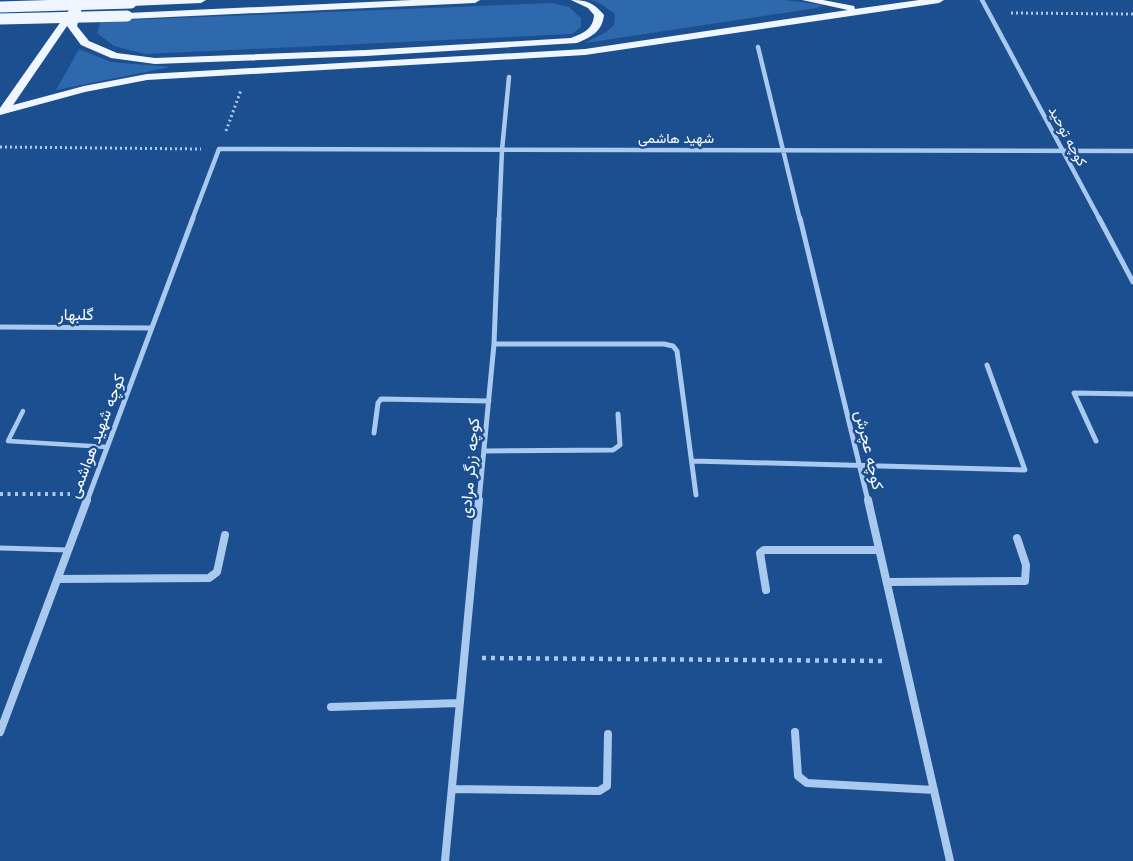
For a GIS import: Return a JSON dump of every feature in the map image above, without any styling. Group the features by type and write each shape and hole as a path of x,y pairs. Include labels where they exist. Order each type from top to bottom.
{"main road":[{"path":"0,7 201,0"},
{"path":"0,19 127,16 475,0"},
{"path":"79,2 72,26 85,43 115,56 155,61 366,53 573,41 589,34 598,25 599,15 591,6 576,0"},
{"path":"807,0 865,11"},
{"path":"2,111 84,89 147,77 585,52 939,0"},
{"path":"2,111 79,2"}],"street":[{"name":"کوچه توحید","path":"982,0 1133,282"},
{"name":"کوچه عچرش","path":"758,47 888,582 950,861"},
{"name":"کوچه زرگر مرادی","path":"446,861 494,344 502,150 509,77"},
{"name":"شهید هاشمی","path":"219,149 1133,151"},
{"name":"کوچه شهید هواشمی","path":"0,732 219,149"},
{"path":"1125,268 1133,268"},
{"name":"گلبهار","path":"0,327 151,328"},
{"path":"494,344 664,344 673,346 677,351 696,495"},
{"path":"693,461 1024,470 987,365"},
{"path":"1096,441 1074,393 1133,394"},
{"path":"374,433 378,402 381,399 489,402"},
{"path":"484,451 613,450 620,445 618,414"},
{"path":"58,579 209,578 217,572 225,535"},
{"path":"888,582 1025,581 1028,574 1027,565 1017,538"},
{"path":"766,590 760,553 764,550 879,550"},
{"path":"331,707 460,703"},
{"path":"795,732 798,776 807,783 934,790"},
{"path":"453,789 599,791 607,786 608,734"}],"lane":[{"path":"22,411 8,441 106,447"},
{"path":"0,548 68,550"}],"path":[{"path":"989,13 1133,14"},
{"path":"0,147 219,149 249,70"},
{"path":"0,494 89,494"},
{"path":"464,658 904,661"}],"shaded area":[{"path":"591,0 785,0 823,5 817,8 585,43 614,25 615,14"},
{"path":"552,3 569,7 581,18 581,27 572,34 145,54 114,46 97,33 101,21"},
{"path":"79,49 111,62 171,67 56,90"}]}
